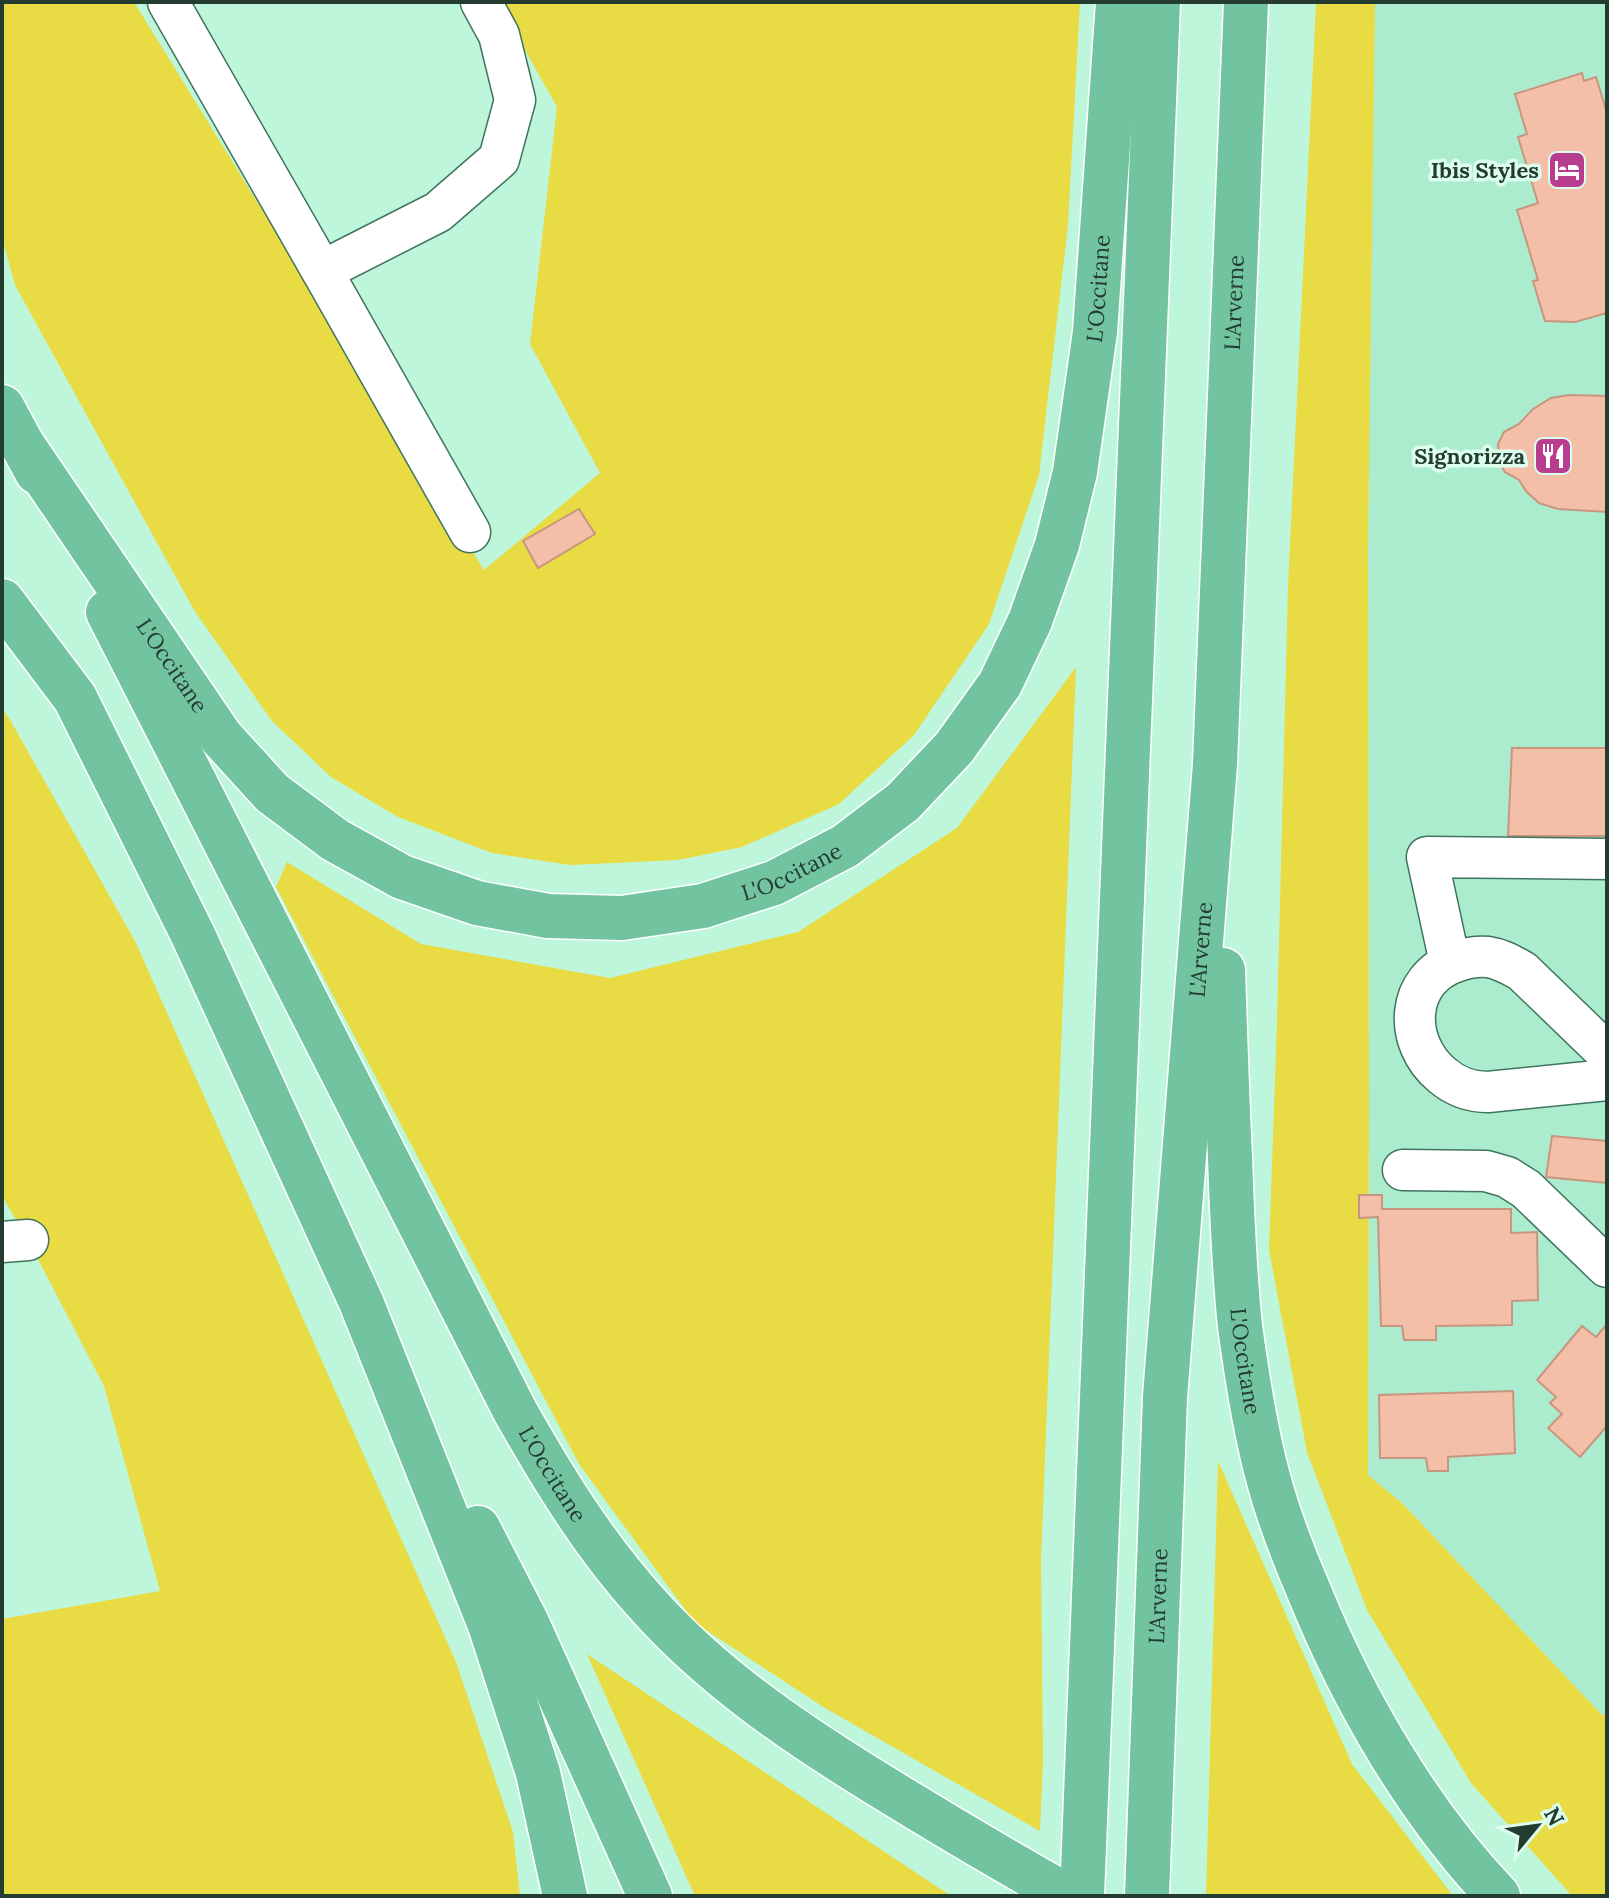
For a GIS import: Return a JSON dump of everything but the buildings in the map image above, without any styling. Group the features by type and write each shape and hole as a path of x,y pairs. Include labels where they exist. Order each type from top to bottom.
{"highway":[{"name":"L'Occitane","path":"24,447 221,737 272,793 335,840 402,877 477,903 548,916 622,918 703,906 774,883 845,846 903,802 954,748 1000,684 1030,621 1057,545 1077,457 1095,332 1118,2"},
{"path":"1082,1896 1158,2"},
{"name":"L'Arverne","path":"1147,1896 1165,1397 1215,764 1246,2"},
{"name":"L'Occitane","path":"2,407 515,1411 549,1470 611,1562 649,1607 692,1650 774,1717 948,1828 1067,1896"},
{"path":"2,601 75,698 193,935 361,1302 526,1621 650,1896"},
{"name":"L'Occitane","path":"1215,764 1233,1242 1240,1326 1269,1482 1295,1559 1357,1698 1397,1764 1445,1833 1498,1896"},
{"path":"361,1302 490,1625 538,1773 565,1896"}],"street":[{"path":"168,2 470,532"},
{"path":"322,271 438,212 499,159 515,100 499,35 481,2"},
{"path":"1450,963 1427,857 1607,859"},
{"path":"1607,1053 1522,971 1491,957 1479,956 1450,963 1426,982 1417,999 1416,1033 1420,1048 1434,1068 1452,1083 1479,1092 1607,1080"},
{"path":"1403,1170 1486,1171 1507,1177 1526,1189 1607,1267"}],"shaded area":[{"path":"2,2 134,2 484,570 600,473 530,344 557,107 498,2 1080,2 1068,225 1039,475 989,624 914,735 839,804 742,847 678,860 570,865 492,853 398,817 331,777 272,721 194,610 15,285 2,238"},
{"path":"1316,2 1375,2 1368,550 1368,1475 1402,1503 1602,1715 1607,1713 1607,1896 1572,1896 1471,1783 1367,1610 1307,1452 1269,1250 1288,586"},
{"path":"1375,2 1607,2 1607,1713 1602,1715 1402,1503 1368,1475 1368,550"},
{"path":"1076,667 1041,1560 1043,1762 1040,1831 825,1708 695,1623 579,1464 276,887 287,862 421,944 610,978 798,932 957,828"},
{"path":"2,709 135,941 456,1662 513,1832 520,1896 2,1896 2,1619 160,1591 104,1386 2,1196"},
{"path":"1218,1461 1352,1764 1453,1896 1206,1896"},
{"path":"587,1654 951,1896 695,1896"}],"place":[{"name":"Ibis Styles","path":"1567,170"},
{"name":"Signorizza","path":"1553,456"}]}
